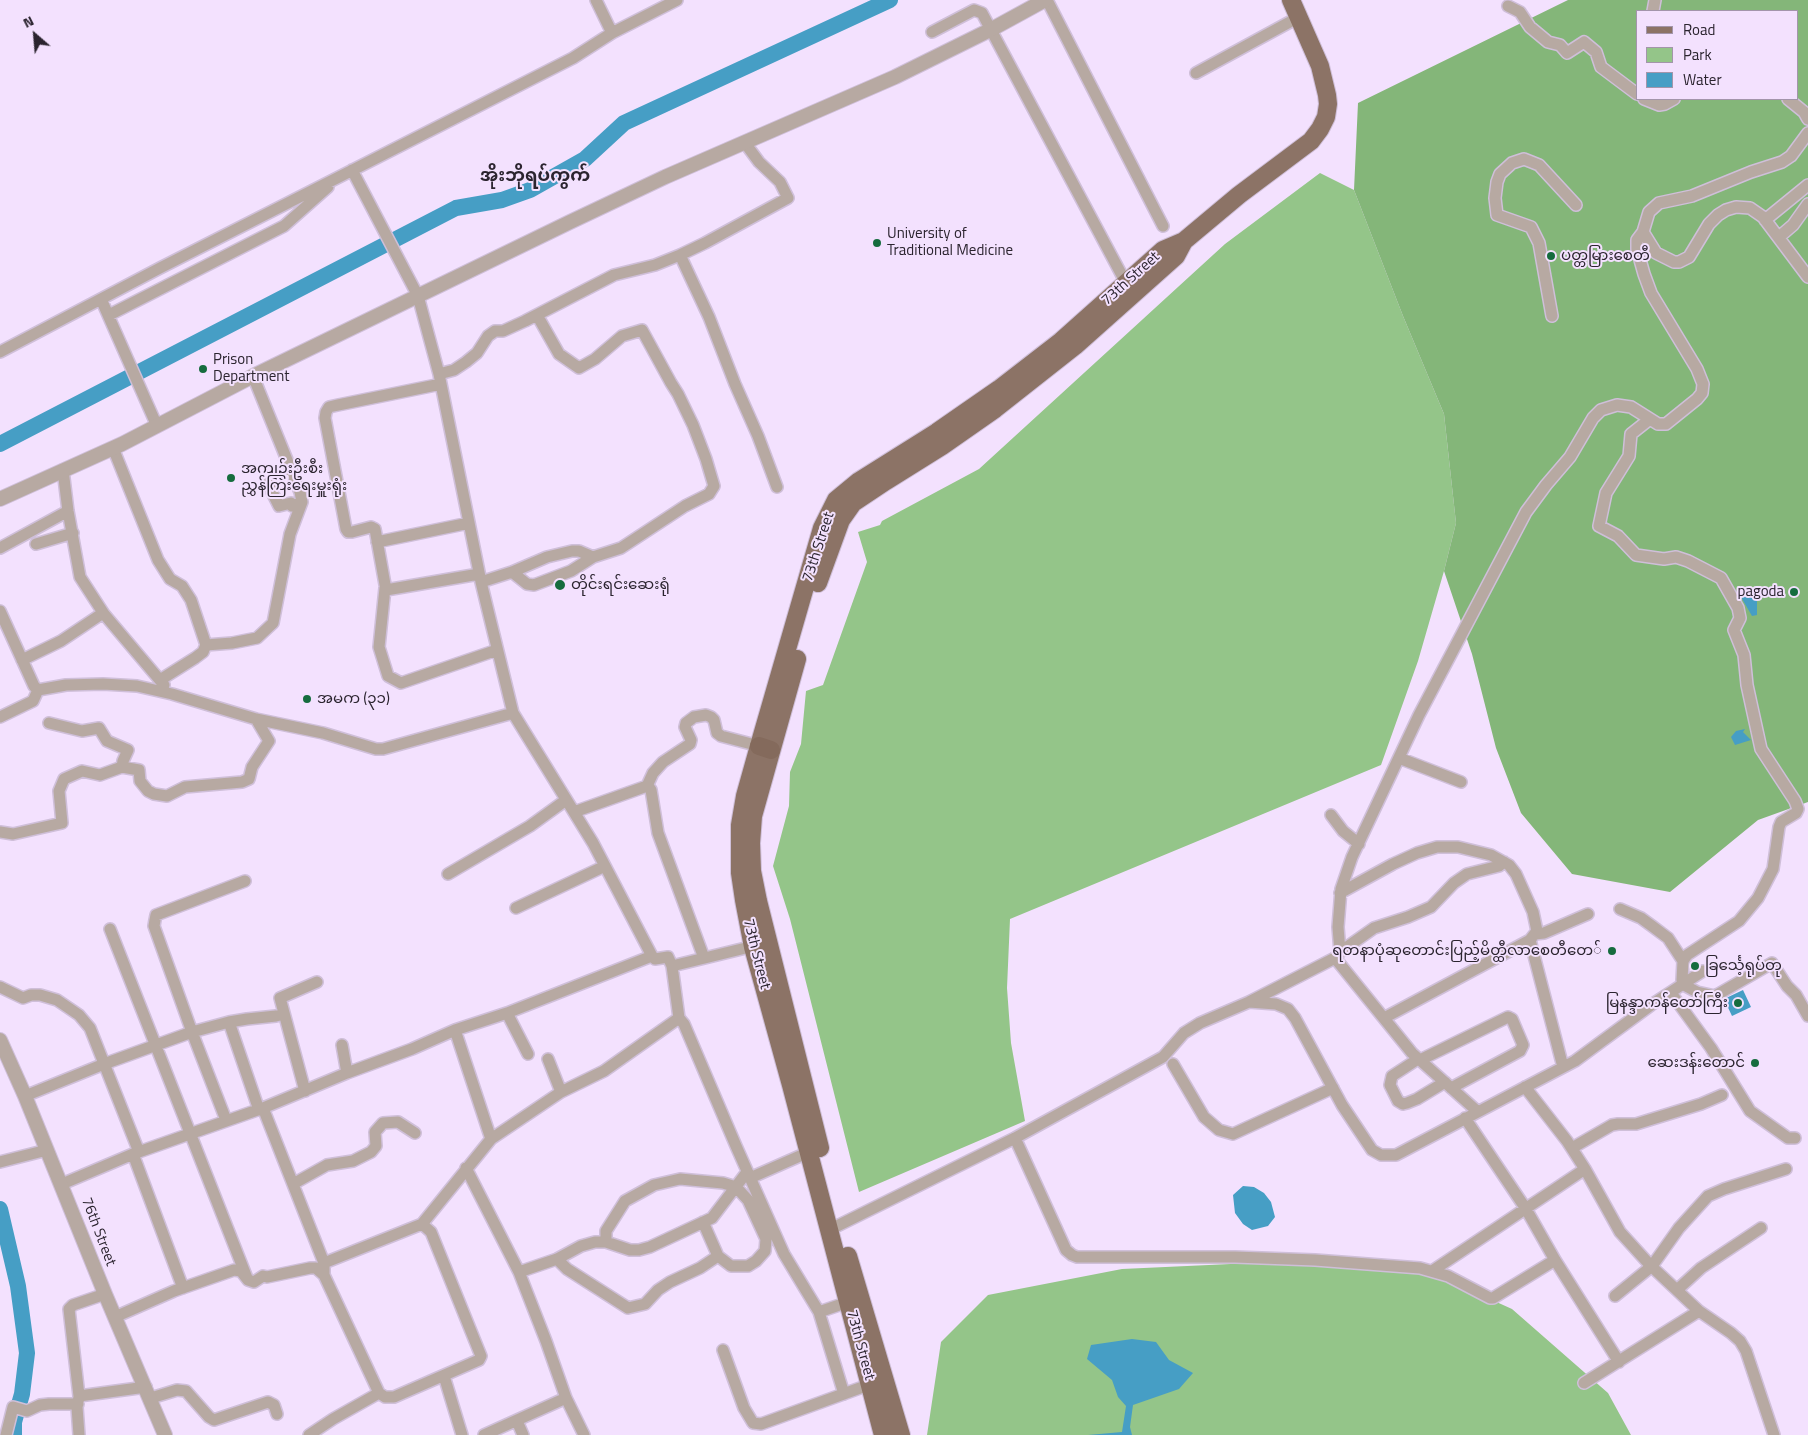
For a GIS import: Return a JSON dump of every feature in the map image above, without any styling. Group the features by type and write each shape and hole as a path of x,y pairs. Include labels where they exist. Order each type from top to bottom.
{"main road":[{"path":"1184,241 1239,195 1312,141 1326,117 1327,95 1320,66 1291,0"},
{"name":"73th Street","path":"765,748 822,528 836,500 859,481 937,432 999,389 1061,341 1163,250 1184,241"},
{"name":"73th Street","path":"883,1435 848,1302 835,1228 760,944 741,882 739,851 744,796 765,748 830,546 845,512 863,496 942,446 995,409 1075,346 1176,256 1184,241"},
{"name":"73th Street","path":"760,944 809,1152 901,1435"}],"street":[{"path":"596,0 612,33"},
{"path":"0,352 573,58 612,33 676,0"},
{"path":"0,499 113,448 253,376 665,177 896,77 992,30 1046,0 1163,226"},
{"path":"1508,6 1520,12 1530,27 1548,42 1560,45 1568,54 1584,42 1596,52 1601,67 1636,93"},
{"path":"932,32 977,10 982,13 1126,283"},
{"path":"1196,74 1299,17"},
{"path":"1646,100 1659,105 1672,100"},
{"path":"1789,100 1804,112 1808,119"},
{"path":"1478,1111 1419,1059 1384,1018 1338,955 1340,894 1347,871 1419,715 1516,529 1537,496 1570,457 1593,418 1604,408 1622,405 1631,407 1658,424 1669,423 1697,399 1703,389 1702,378 1697,368 1651,292 1644,274 1637,249 1637,240 1643,232 1649,212 1659,203 1692,196 1751,172 1782,162 1791,156 1808,133"},
{"path":"497,650 401,683 388,676 379,647 385,588 374,528 352,532 348,532 346,529 325,418 326,412 329,407 338,404 440,379 477,353 488,336 495,331 503,331 537,315 614,275 655,265 680,255 788,198 780,182 759,162 745,143"},
{"path":"1552,316 1539,242 1531,227 1497,215 1494,198 1497,182 1500,174 1512,163 1524,159 1539,165 1576,205"},
{"path":"352,170 418,296 440,379 480,578 513,713 606,866 652,956 655,959 668,957 672,966 679,1018 684,1024 784,1254 819,1312 844,1394"},
{"path":"109,315 284,226 337,178"},
{"path":"1766,220 1808,185"},
{"path":"1779,237 1794,225 1808,204"},
{"path":"1643,232 1656,253 1674,262 1679,262 1689,257 1709,224 1726,210 1743,206 1750,208 1766,220 1808,278"},
{"path":"680,255 709,317 777,487"},
{"path":"101,299 157,426"},
{"path":"512,572 526,584 534,585 570,571 593,557 620,548 685,506 709,494 714,486 698,439 682,402 642,330 622,336 595,359 579,368 559,354 537,315"},
{"path":"206,645 232,643 257,638 273,623 290,534 302,502 300,492 253,376"},
{"path":"1650,419 1631,434 1629,456 1606,493 1599,526 1618,536 1636,554 1664,559 1676,557 1721,578 1738,608 1740,618 1734,630 1744,655 1747,685 1761,749 1795,801 1798,809 1796,813 1781,822 1773,869 1762,892 1750,910 1739,921 1687,955 1683,961 1682,980 1684,985 1697,992 1715,996 1772,963 1787,986 1799,999 1808,1016"},
{"path":"113,448 158,560 170,579 182,586 186,593 206,645 203,652 160,680"},
{"path":"63,470 80,577 103,613 172,694"},
{"path":"268,484 279,506 291,503 292,506 302,502"},
{"path":"0,548 68,511"},
{"path":"377,542 469,523"},
{"path":"36,544 73,533"},
{"path":"385,588 389,590 512,572 547,557 572,551 579,551 593,557"},
{"path":"0,611 34,686 38,690"},
{"path":"22,660 61,640 103,613"},
{"path":"38,690 66,685 103,684 137,686 172,694 256,719 323,733 370,748 383,748 513,713"},
{"path":"0,716 33,701 38,690"},
{"path":"574,812 646,786 653,773 663,762 690,744 685,727 686,723 694,717 706,715 711,717 714,720 717,733 721,736 765,748"},
{"path":"0,832 13,834 62,823 59,791 64,779 82,771 100,775 122,766 139,770 140,780 148,791 167,796 185,787 249,780 252,767 269,740 256,719"},
{"path":"49,723 82,731 98,728 107,741 128,750 122,766"},
{"path":"1399,758 1461,782"},
{"path":"646,786 651,790 658,833 704,958"},
{"path":"448,874 530,826 566,800"},
{"path":"1331,816 1343,831 1359,844"},
{"path":"1340,894 1405,858 1437,847 1458,847 1492,855 1504,862 1516,874 1534,912 1537,928 1532,937 1563,1067"},
{"path":"835,1228 1015,1138 1163,1057 1184,1032 1249,1002 1338,955 1374,928 1431,907 1466,874 1499,866 1504,862"},
{"path":"516,908 606,866"},
{"path":"226,1120 154,926 156,915 245,881"},
{"path":"1620,909 1641,918 1668,938 1683,961"},
{"path":"1384,1018 1532,937 1544,934 1588,914"},
{"path":"110,929 247,1278"},
{"path":"672,966 760,944"},
{"path":"62,1184 136,1153 191,1132 261,1109 455,1030 507,1013 652,956"},
{"path":"1249,1002 1276,1004 1288,1009 1295,1018 1342,1105 1363,1138 1372,1150 1381,1155 1396,1155 1575,1061 1616,1030 1703,971"},
{"path":"304,1091 280,998 317,982"},
{"path":"0,988 23,998 31,995 50,997 71,1010 90,1028 183,1288"},
{"path":"1671,993 1711,1048 1750,1111 1788,1138 1795,1138"},
{"path":"507,1013 528,1054"},
{"path":"25,1096 104,1064 192,1032 247,1018 284,1014"},
{"path":"1508,1017 1512,1019 1523,1045 1520,1051 1417,1099 1407,1103 1398,1101 1390,1085 1392,1076 1419,1059 1508,1017"},
{"path":"115,1317 183,1288 234,1270 241,1271 248,1280 254,1282 262,1276 267,1277 310,1268 324,1269 422,1224 491,1138 561,1092 604,1071 679,1018"},
{"path":"229,1022 261,1109 293,1184 324,1269 379,1394 385,1397 394,1397 444,1376 479,1360 481,1356 430,1232 422,1224"},
{"path":"455,1030 491,1138"},
{"name":"76th Street","path":"0,1040 62,1184 105,1294 165,1435"},
{"path":"342,1045 347,1073"},
{"path":"548,1060 561,1092"},
{"path":"1173,1064 1204,1117 1219,1130 1233,1134 1333,1088"},
{"path":"1525,1087 1572,1148 1620,1232 1699,1311 1731,1332 1740,1342 1746,1351 1774,1435"},
{"path":"1572,1148 1612,1126 1636,1124 1701,1104 1722,1095"},
{"path":"1465,1118 1526,1209 1555,1260 1599,1327 1619,1362"},
{"path":"293,1184 327,1166 353,1161 371,1152 376,1146 375,1132 383,1123 398,1122 415,1133"},
{"path":"1015,1138 1066,1250 1072,1256 1235,1257 1414,1267 1448,1276 1490,1298 1493,1298 1555,1260"},
{"path":"0,1162 47,1150"},
{"path":"519,1272 595,1242 606,1242 623,1249 639,1250 650,1247 712,1218 736,1187 749,1175 809,1152"},
{"path":"466,1168 519,1272 566,1398 584,1435"},
{"path":"1432,1271 1585,1169"},
{"path":"1615,1296 1652,1266 1680,1228 1708,1196 1786,1169"},
{"path":"606,1242 606,1231 625,1201 654,1185 680,1179 715,1182 736,1187 748,1200 761,1227 766,1239 765,1251 756,1261 748,1266 731,1266 718,1256 703,1222"},
{"path":"1677,1290 1701,1268 1761,1228"},
{"path":"556,1259 567,1269 628,1308 645,1304 658,1290 670,1282 700,1268 718,1256"},
{"path":"79,1435 79,1400 69,1309 105,1294"},
{"path":"819,1312 848,1302"},
{"path":"1584,1383 1699,1311"},
{"path":"723,1350 744,1408 753,1423 761,1424 871,1384"},
{"path":"444,1376 462,1435"},
{"path":"6,1435 12,1408 27,1411 40,1405 148,1392 186,1390 209,1417 214,1420 268,1402 274,1404 277,1414"},
{"path":"309,1435 333,1419 379,1394"},
{"path":"484,1435 566,1398"},
{"path":"517,1421 523,1435"}],"green space":[{"path":"1568,0 1808,0 1808,802 1758,820 1670,892 1572,874 1521,813 1496,748 1472,654 1444,571 1456,523 1444,414 1403,316 1354,190 1358,103"},
{"path":"1320,173 1354,190 1403,316 1444,414 1456,523 1418,661 1381,765 1010,919 1007,988 1011,1043 1025,1121 859,1192 790,919 773,866 789,806 790,772 801,744 806,691 823,685 867,562 858,532 880,525 882,521 979,469 1225,244"},
{"path":"1274,1262 1421,1268 1512,1309 1608,1393 1631,1435 927,1435 941,1342 988,1295 1122,1269"}],"water":[{"path":"1750,593 1755,597 1757,596 1757,615 1752,616 1741,597"},
{"path":"1745,729 1743,732 1751,740 1735,745 1731,737 1736,731"},
{"name":"မြနန္ဒာကန်တော်ကြီး","path":"1743,990 1751,1007 1732,1016 1724,999"},
{"path":"1243,1186 1254,1187 1264,1193 1271,1202 1275,1217 1268,1226 1252,1230 1243,1224 1235,1213 1233,1195"},
{"path":"1132,1339 1156,1342 1169,1360 1193,1373 1179,1389 1133,1405 1130,1427 1132,1435 1088,1435 1122,1432 1126,1406 1118,1397 1112,1380 1087,1359 1091,1345"}],"waterway":[{"path":"0,444 456,208 502,200 530,190 585,159 624,123 890,0"},
{"path":"0,1209 18,1286 27,1353 22,1394 14,1422 14,1435"}],"place":[{"name":"University of Traditional Medicine","path":"877,243"},
{"name":"ပတ္တမြားစေတီ","path":"1551,256"},
{"name":"Prison Department","path":"203,369"},
{"name":"အကျဉ်းဦးစီး ညွှန်ကြးရေးမှူးရုံး","path":"231,478"},
{"name":"တိုင်းရင်းဆေးရုံ","path":"560,585"},
{"name":"pagoda","path":"1794,592"},
{"name":"အမက (၃၁)","path":"307,699"},
{"name":"ရတနာပုံဆုတောင်းပြည့်မိတ္ထီလာစေတီတေ်","path":"1612,951"},
{"name":"ခြင်္သေ့ရုပ်တု","path":"1695,966"},
{"name":"မြနန္ဒာကန်တော်ကြီး","path":"1738,1003"},
{"name":"ဆေးဒန်းတောင်","path":"1755,1063"}],"district":[{"name":"အိုးဘိုရပ်ကွက်","path":"535,177"}]}
